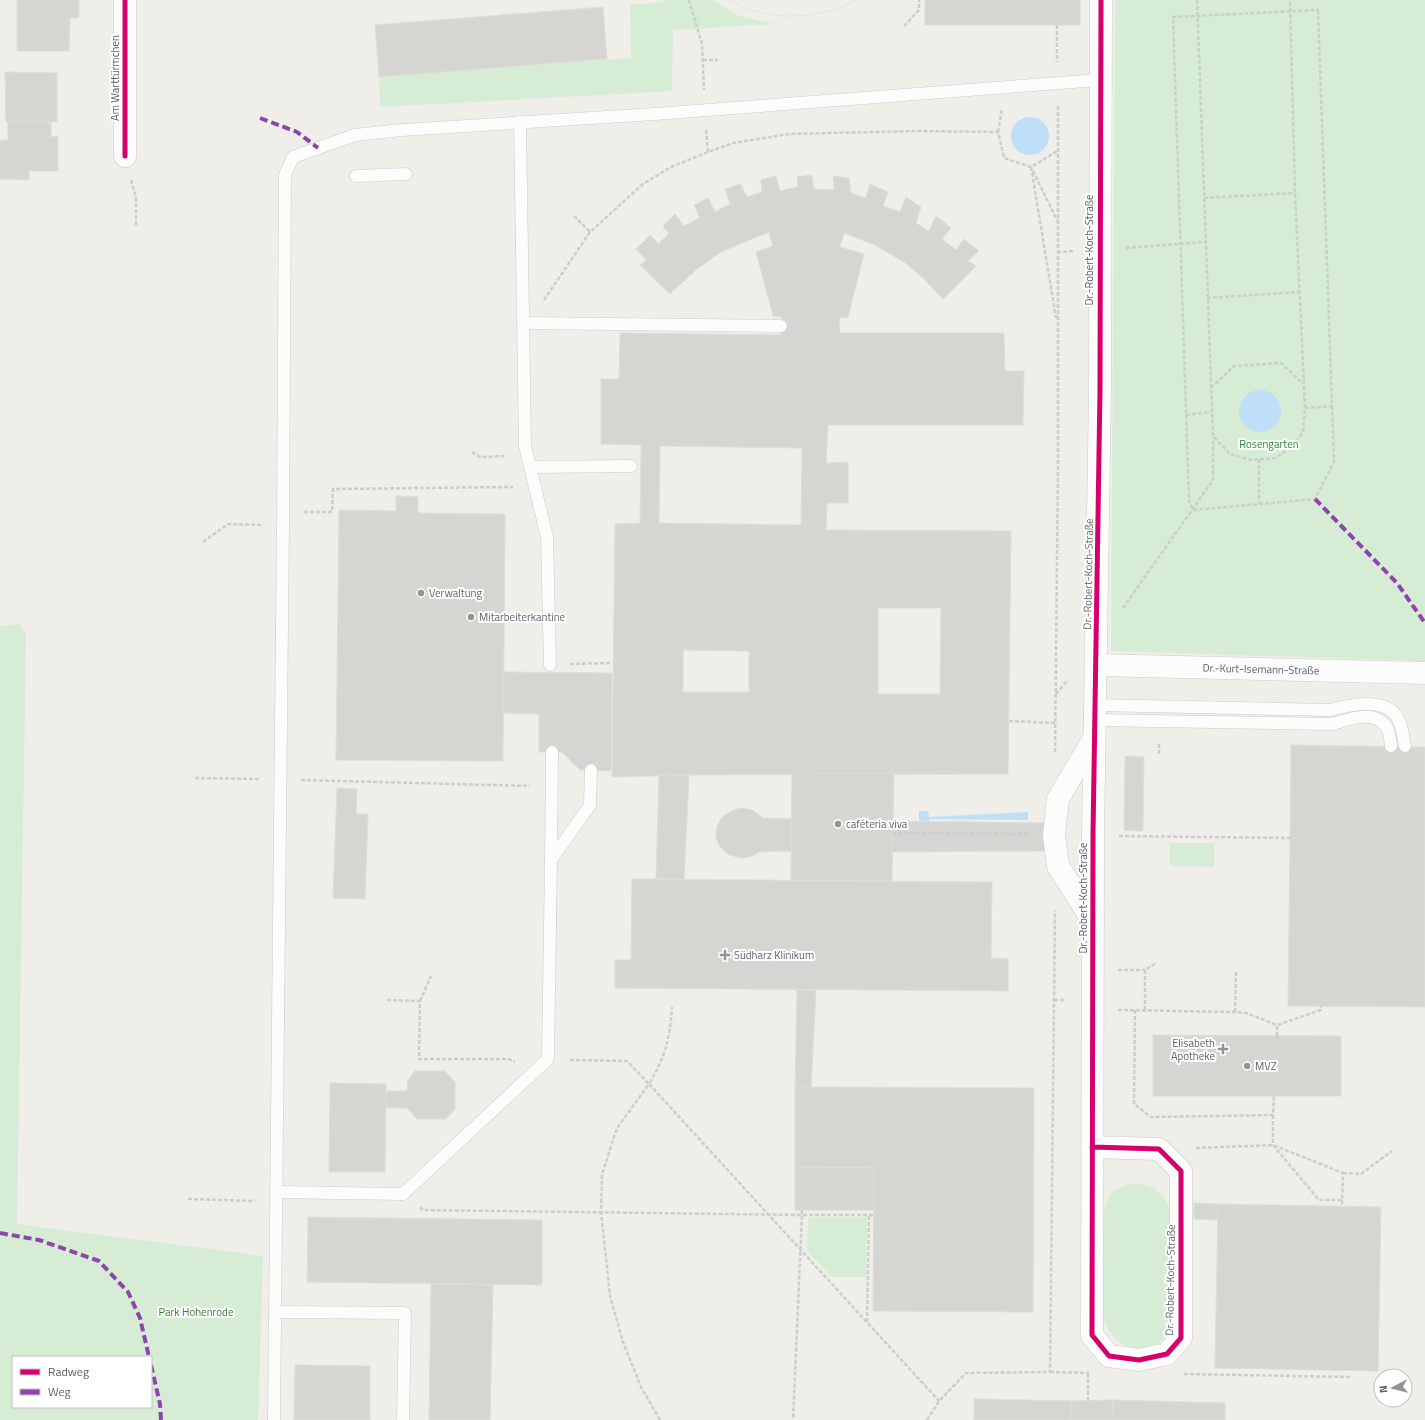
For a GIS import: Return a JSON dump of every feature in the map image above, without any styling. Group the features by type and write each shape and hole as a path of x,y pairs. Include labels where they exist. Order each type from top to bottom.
{"street":[{"name":"Am Warttürmchen","path":"125,0 125,156"},
{"name":"Dr.-Robert-Koch-Straße","path":"1100,0 1100,390 1093,921 1092,1335 1109,1356 1139,1360 1167,1354 1181,1338 1181,1171 1159,1149"},
{"name":"Dr.-Kurt-Isemann-Straße","path":"1097,664 1425,673"},
{"name":"Dr.-Robert-Koch-Straße","path":"1093,921 1058,866 1054,835 1058,799 1095,721"},
{"path":"1092,1147 1159,1149"}],"lane":[{"path":"274,1420 285,175 293,157 354,135 520,122 655,114 704,109 1099,80"},
{"path":"520,122 525,446 547,537 550,665"},
{"path":"356,176 406,174"},
{"path":"524,323 781,326"},
{"path":"530,467 631,466"},
{"path":"1095,721 1228,708 1329,710 1358,703 1381,706 1394,713 1402,727 1405,746"},
{"path":"1228,708 1228,722"},
{"path":"1095,721 1333,724 1359,716 1379,719 1388,729 1391,746"},
{"path":"276,1197 403,1194 548,1059 552,752"},
{"path":"550,860 590,805 591,770"},
{"path":"275,1312 405,1313 403,1420"}],"path":[{"path":"689,0 702,44 704,109 708,152"},
{"path":"904,26 919,10 919,0"},
{"path":"1120,612 1213,480 1213,436 1197,0"},
{"path":"1213,436 1230,454 1252,460 1276,458 1293,446 1303,432 1305,408 1295,192 1290,0"},
{"path":"1318,10 1334,462 1315,498 1193,510 1189,500 1173,17 1318,10"},
{"path":"1057,25 1058,82"},
{"path":"703,60 718,60"},
{"path":"549,295 590,232 643,184 671,167 734,143 789,134 917,131 998,132 1004,158 1031,167 1058,224"},
{"path":"1031,167 1060,150"},
{"path":"125,156 136,197 136,226"},
{"path":"1031,167 1058,326"},
{"path":"1204,198 1295,192"},
{"path":"574,216 590,232"},
{"path":"1099,250 1206,242"},
{"path":"1207,298 1299,292"},
{"path":"1211,388 1234,366 1281,362 1304,384"},
{"path":"1305,408 1332,406"},
{"path":"1186,415 1212,412"},
{"path":"472,452 480,457 527,454"},
{"path":"1259,459 1259,504"},
{"path":"283,512 332,512 333,489 535,487"},
{"path":"203,542 228,524 283,525"},
{"path":"550,665 612,663"},
{"path":"1056,695 1069,678"},
{"path":"1009,721 1055,723"},
{"path":"1159,744 1159,754"},
{"path":"195,778 246,779"},
{"path":"280,780 506,785"},
{"path":"1261,838 1290,838"},
{"path":"1145,1010 1145,970 1156,963"},
{"path":"1235,1012 1236,970"},
{"path":"431,976 420,1001 419,1059 509,1059 520,1063 548,1059 627,1061 939,1402"},
{"path":"387,1000 420,1001"},
{"path":"1054,1000 1076,1000 1093,1003 1106,1010 1246,1013 1277,1025 1321,1010 1321,1006"},
{"path":"660,1420 641,1387 623,1342 610,1296 601,1212 602,1174 617,1128 649,1084 666,1051 671,1032 672,1007"},
{"path":"1136,1010 1134,1104 1152,1117 1273,1115"},
{"path":"1277,1025 1277,1036"},
{"path":"1274,1096 1273,1145 1319,1200 1342,1200"},
{"path":"1159,1149 1273,1145 1342,1173 1361,1174 1392,1151"},
{"path":"1342,1173 1342,1206"},
{"path":"403,1194 424,1210 874,1215"},
{"path":"188,1199 276,1197"},
{"path":"793,1420 802,1210"},
{"path":"867,1323 870,1215"},
{"path":"1050,1372 1096,1373"},
{"path":"927,1420 939,1402 966,1373"},
{"path":"1088,1373 1088,1401"},
{"path":"1176,1374 1350,1377"}],"green space":[{"path":"664,0 713,0 739,16 774,24 673,30 672,91 380,107 379,77 631,58 630,5 664,2"},
{"name":"Rosengarten","path":"1115,0 1425,0 1425,661 1111,651"},
{"name":"Park Hohenrode","path":"19,624 26,633 17,1224 263,1256 258,1420 0,1420 0,626"},
{"path":"1170,843 1214,843 1214,867 1170,866"},
{"path":"1136,1183 1152,1187 1164,1197 1173,1214 1172,1320 1168,1334 1162,1340 1153,1345 1141,1348 1125,1345 1118,1341 1108,1328 1101,1312 1101,1253 1105,1209 1108,1199 1113,1192 1124,1186"},
{"path":"867,1217 866,1277 832,1277 807,1251 808,1218"}],"water":[{"path":"1026,117 1034,117 1044,122 1048,129 1048,143 1044,150 1034,155 1026,155 1016,150 1014,147 1011,140 1011,132 1016,122 1019,120"},
{"path":"1256,390 1264,390 1272,393 1278,399 1281,411 1278,423 1272,429 1264,432 1256,432 1248,429 1242,423 1239,415 1239,407 1242,399 1248,393"},
{"path":"919,811 928,811 929,817 1028,812 1028,820 929,819 929,821 919,821"}],"building":[{"path":"17,0 79,0 79,18 70,18 69,51 17,51"},
{"path":"925,0 1080,0 1080,25 925,25"},
{"path":"603,7 607,59 379,77 375,25"},
{"path":"5,72 57,73 57,122 6,122"},
{"path":"8,122 51,122 51,137 58,136 58,171 29,171 29,180 0,179 0,140 8,140"},
{"path":"812,175 814,189 834,190 833,176 849,178 851,193 866,198 870,184 888,192 883,206 900,212 906,197 921,207 916,223 929,231 936,216 951,228 942,239 956,250 964,239 979,251 968,261 976,266 943,299 923,278 904,262 875,245 844,233 840,247 864,254 848,317 839,318 840,333 1004,333 1005,371 1024,371 1023,425 828,425 826,463 848,462 848,503 827,503 826,530 1011,531 1008,774 689,775 612,777 615,524 640,523 641,445 601,444 601,379 619,379 620,333 781,335 782,317 773,316 756,252 773,246 769,232 721,252 697,269 670,294 640,265 646,260 636,249 650,235 658,244 669,234 663,226 675,214 684,226 700,218 694,205 708,198 715,212 730,204 725,189 740,184 747,197 762,192 761,180 776,176 780,191 798,187 797,177","holes":["660,446 802,448 801,525 659,523","878,608 941,608 940,694 878,694","683,650 749,651 749,692 683,692"]},
{"name":"Verwaltung","path":"396,496 418,497 418,513 505,514 503,761 336,760 339,510 396,511"},
{"path":"503,672 612,673 611,771 580,770 562,752 539,752 539,714 503,713"},
{"path":"1291,745 1425,747 1425,1007 1288,1006"},
{"path":"1125,756 1144,757 1143,831 1124,830"},
{"path":"894,773 892,881 791,880 792,774"},
{"path":"659,775 689,775 684,879 656,879"},
{"path":"337,788 357,789 356,814 368,814 365,899 333,898"},
{"path":"741,808 752,810 763,818 792,819 791,851 759,852 753,856 743,858 729,855 720,847 716,838 717,826 722,817 731,811"},
{"path":"892,821 1048,823 1048,851 892,852"},
{"path":"632,879 992,882 991,958 1008,959 1008,991 615,988 615,960 631,960"},
{"path":"797,990 816,990 811,1088 795,1087"},
{"name":"MVZ","path":"1153,1035 1341,1036 1341,1096 1153,1096"},
{"path":"415,1071 445,1071 455,1082 455,1109 446,1119 417,1119 407,1108 386,1108 386,1091 407,1091 408,1080"},
{"path":"330,1083 386,1084 385,1172 329,1172"},
{"path":"795,1087 1034,1088 1033,1312 873,1311 874,1168 795,1167"},
{"path":"795,1167 874,1168 874,1210 795,1210"},
{"path":"1194,1203 1218,1204 1217,1220 1194,1219"},
{"path":"1218,1204 1381,1207 1378,1368 1373,1368 1373,1371 1215,1368"},
{"path":"308,1217 542,1220 542,1285 307,1282"},
{"path":"431,1284 493,1285 490,1420 429,1420"},
{"path":"295,1365 370,1366 370,1420 294,1420"},
{"path":"974,1399 1071,1401 1071,1420 974,1420"},
{"path":"1113,1400 1112,1420 1071,1420 1071,1401"},
{"path":"1113,1400 1225,1403 1225,1420 1112,1420"}],"tram line":[{"path":"730,0 760,13 793,16 826,12 857,0"}],"marked path":[{"path":"260,118 297,132 318,148"},
{"path":"1315,499 1397,583 1425,623"},
{"path":"0,1233 39,1240 99,1261 128,1292 140,1318 149,1356"},
{"path":"152,1369 160,1404 161,1420"}],"cycle path":[{"path":"125,0 125,156"},
{"path":"1092,1147 1159,1149 1181,1171 1181,1338 1167,1354 1139,1360 1109,1356 1092,1335 1093,835 1100,390 1101,0"}],"place":[{"name":"Verwaltung","path":"421,593"},
{"name":"Mitarbeiterkantine","path":"471,617"},
{"name":"caféteria viva","path":"838,824"},
{"name":"Südharz Klinikum","path":"725,955"},
{"name":"Elisabeth Apotheke","path":"1223,1049"},
{"name":"MVZ","path":"1247,1066"}]}
